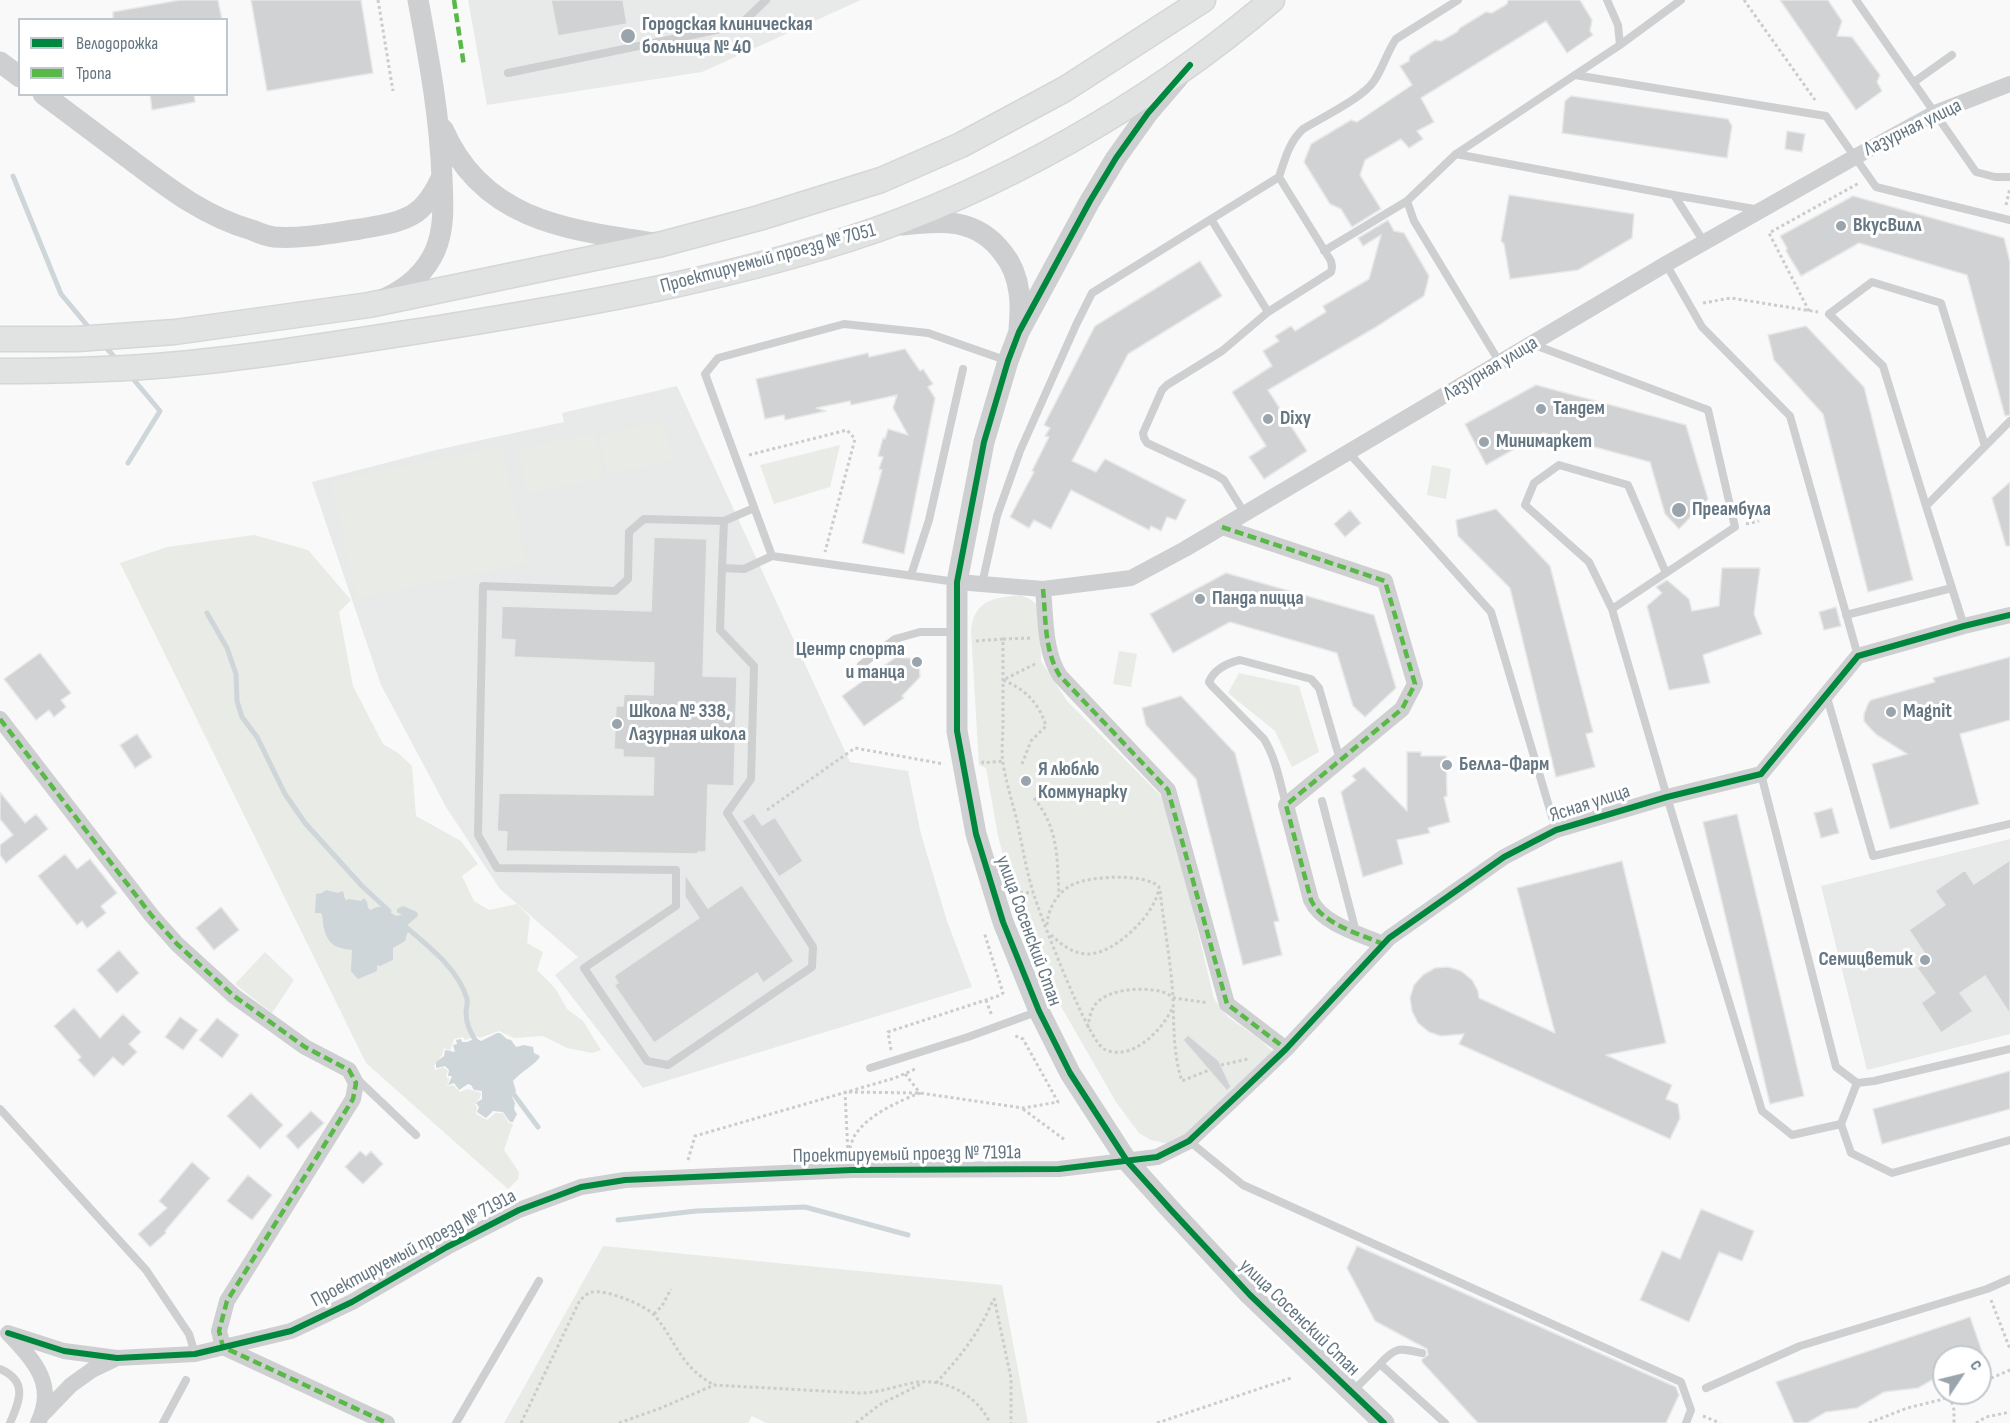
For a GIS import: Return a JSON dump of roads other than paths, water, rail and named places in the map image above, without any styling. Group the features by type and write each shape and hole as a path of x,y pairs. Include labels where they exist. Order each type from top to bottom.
{"main road":[{"path":"0,339 109,338 237,324 369,305 662,244 827,198 923,163 1013,118 1065,89 1203,0"},
{"name":"Проектируемый проезд № 7051","path":"0,371 77,371 158,366 241,357 369,339 637,294 755,266 884,226 991,182 1102,121 1190,64 1272,0"}],"street":[{"path":"369,305 398,292 412,282 425,268 434,252 443,220 439,120 418,0"},
{"path":"0,62 18,76"},
{"path":"1019,332 1116,158 1148,113 1190,64"},
{"name":"Лазурная улица","path":"957,582 1043,589 1131,578 1349,453 1666,264 1855,157 1935,113 2010,84"},
{"path":"46,96 179,195 226,223 272,237 335,233 404,220 427,204 435,194 442,176"},
{"path":"439,120 447,140 460,160 482,186 508,206 556,226 586,233 662,244"},
{"path":"884,226 947,222 961,224 987,236 1007,258 1015,274 1019,291 1019,332"},
{"name":"улица Сосенский Стан","path":"1019,332 984,442 957,582 957,731 976,834 1003,922 1039,1011 1070,1073 1127,1161 1250,1295 1384,1423"},
{"path":"1222,527 1385,581 1415,684 1402,709 1286,805 1311,900 1316,910 1325,918 1383,944"},
{"path":"1043,589 1048,643 1055,668 1168,790 1227,1004 1286,1049"},
{"path":"1761,774 1858,656 2010,615"},
{"path":"0,719 152,916 177,944 234,996 305,1047 344,1066 354,1076 356,1090 352,1100 227,1301 219,1331 223,1347 387,1423"},
{"name":"Ясная улица","path":"1127,1161 1157,1157 1189,1141 1286,1049 1389,938 1504,857 1556,830 1667,797 1761,774"},
{"name":"Проектируемый проезд № 7191а","path":"3,1329 64,1351 117,1358 195,1354 291,1331 352,1302 447,1247 519,1210 581,1187 636,1179 852,1170 1059,1168 1127,1161"},
{"path":"3,1329 29,1356 42,1377 45,1396 40,1419"},
{"name":"Проектируемый проезд № 7191а","path":"40,1419 71,1385 92,1370 117,1358"}],"lane":[{"path":"508,73 740,25 766,0"},
{"path":"982,584 997,516 1020,451 1092,293 1279,177 1287,152 1296,135 1365,91 1374,81 1396,39 1458,0"},
{"path":"1607,0 1618,25 1620,45"},
{"path":"1324,251 1407,201 1456,154 1620,45 1681,0"},
{"path":"1856,0 1976,172 1995,177 2010,177"},
{"path":"1914,82 1952,55"},
{"path":"1575,75 1826,116 1876,187 2010,220"},
{"path":"1456,154 1761,210"},
{"path":"1245,514 1224,480 1147,443 1143,433 1162,390 1167,385 1222,351 1268,312 1331,272 1332,267 1324,251 1279,177"},
{"path":"1674,195 1704,242"},
{"path":"1407,201 1414,220 1500,363"},
{"path":"1211,219 1268,312"},
{"path":"1666,264 1702,327 1790,416 1858,656"},
{"path":"1964,626 1883,366 1829,314 1872,282 1941,303 1985,446"},
{"path":"772,556 705,374 718,358 844,324 928,333 1008,361"},
{"path":"1532,344 1708,410 1735,527 1612,609"},
{"path":"911,574 929,520 963,369"},
{"path":"1926,506 2010,421"},
{"path":"1349,453 1491,612 1556,830"},
{"path":"1666,573 1628,485 1559,465 1534,483 1525,505 1589,562 1612,609 1762,1112 1792,1135 1841,1124"},
{"path":"724,521 720,630 754,666 751,779 727,813 813,947 812,967 668,1065 647,1061 584,968 676,906 676,870 497,868 478,835 483,586 615,591 628,579 629,532 644,519 724,521 754,508"},
{"path":"722,568 744,569 772,556 957,582"},
{"path":"1846,615 1952,588"},
{"path":"861,665 895,639 920,632 956,632"},
{"path":"1286,805 1270,748 1209,682 1215,672 1240,660 1316,682 1340,760"},
{"path":"1826,694 1873,856 2010,825"},
{"path":"1761,774 1836,1067 1857,1083 2010,1049"},
{"path":"1322,801 1356,932"},
{"path":"870,1068 968,1037 1039,1011"},
{"path":"354,1076 416,1135"},
{"path":"1857,1083 1841,1124 1851,1153 1892,1173 2010,1140"},
{"path":"0,1109 147,1270 189,1334 195,1354"},
{"path":"1189,1141 1243,1185 1681,1382 1691,1410 1686,1423"},
{"path":"1706,1388 1800,1346 1987,1289 2010,1279"},
{"path":"456,1423 539,1281"},
{"path":"1352,1393 1390,1353 1401,1348 1422,1353"},
{"path":"1380,1364 1445,1423"},
{"path":"0,1368 11,1373 19,1386 20,1401 10,1423"},
{"path":"163,1423 186,1380"}],"waterway":[{"path":"13,176 61,294 91,330"},
{"path":"103,344 117,360"},
{"path":"128,463 160,411 129,374"},
{"path":"207,613 227,648 236,674 237,701 242,717 257,737 285,794 305,823 362,886 389,911"},
{"path":"400,922 439,956 456,976 467,999 467,1021 477,1043"},
{"path":"512,1092 538,1127"},
{"path":"618,1220 696,1211 805,1207 908,1235"}],"place":[{"name":"Городская клиническая больница № 40","path":"628,36"},
{"name":"ВкусВилл","path":"1841,226"},
{"name":"Тандем","path":"1541,409"},
{"name":"Dixy","path":"1268,419"},
{"name":"Минимаркет","path":"1484,442"},
{"name":"Преамбула","path":"1679,510"},
{"name":"Панда пицца","path":"1200,599"},
{"name":"Центр спорта и танца","path":"917,662"},
{"name":"Magnit","path":"1891,712"},
{"name":"Школа № 338, Лазурная школа","path":"617,724"},
{"name":"Белла-Фарм","path":"1447,765"},
{"name":"Я люблю Коммунарку","path":"1026,781"},
{"name":"Семицветик","path":"1925,960"}]}
